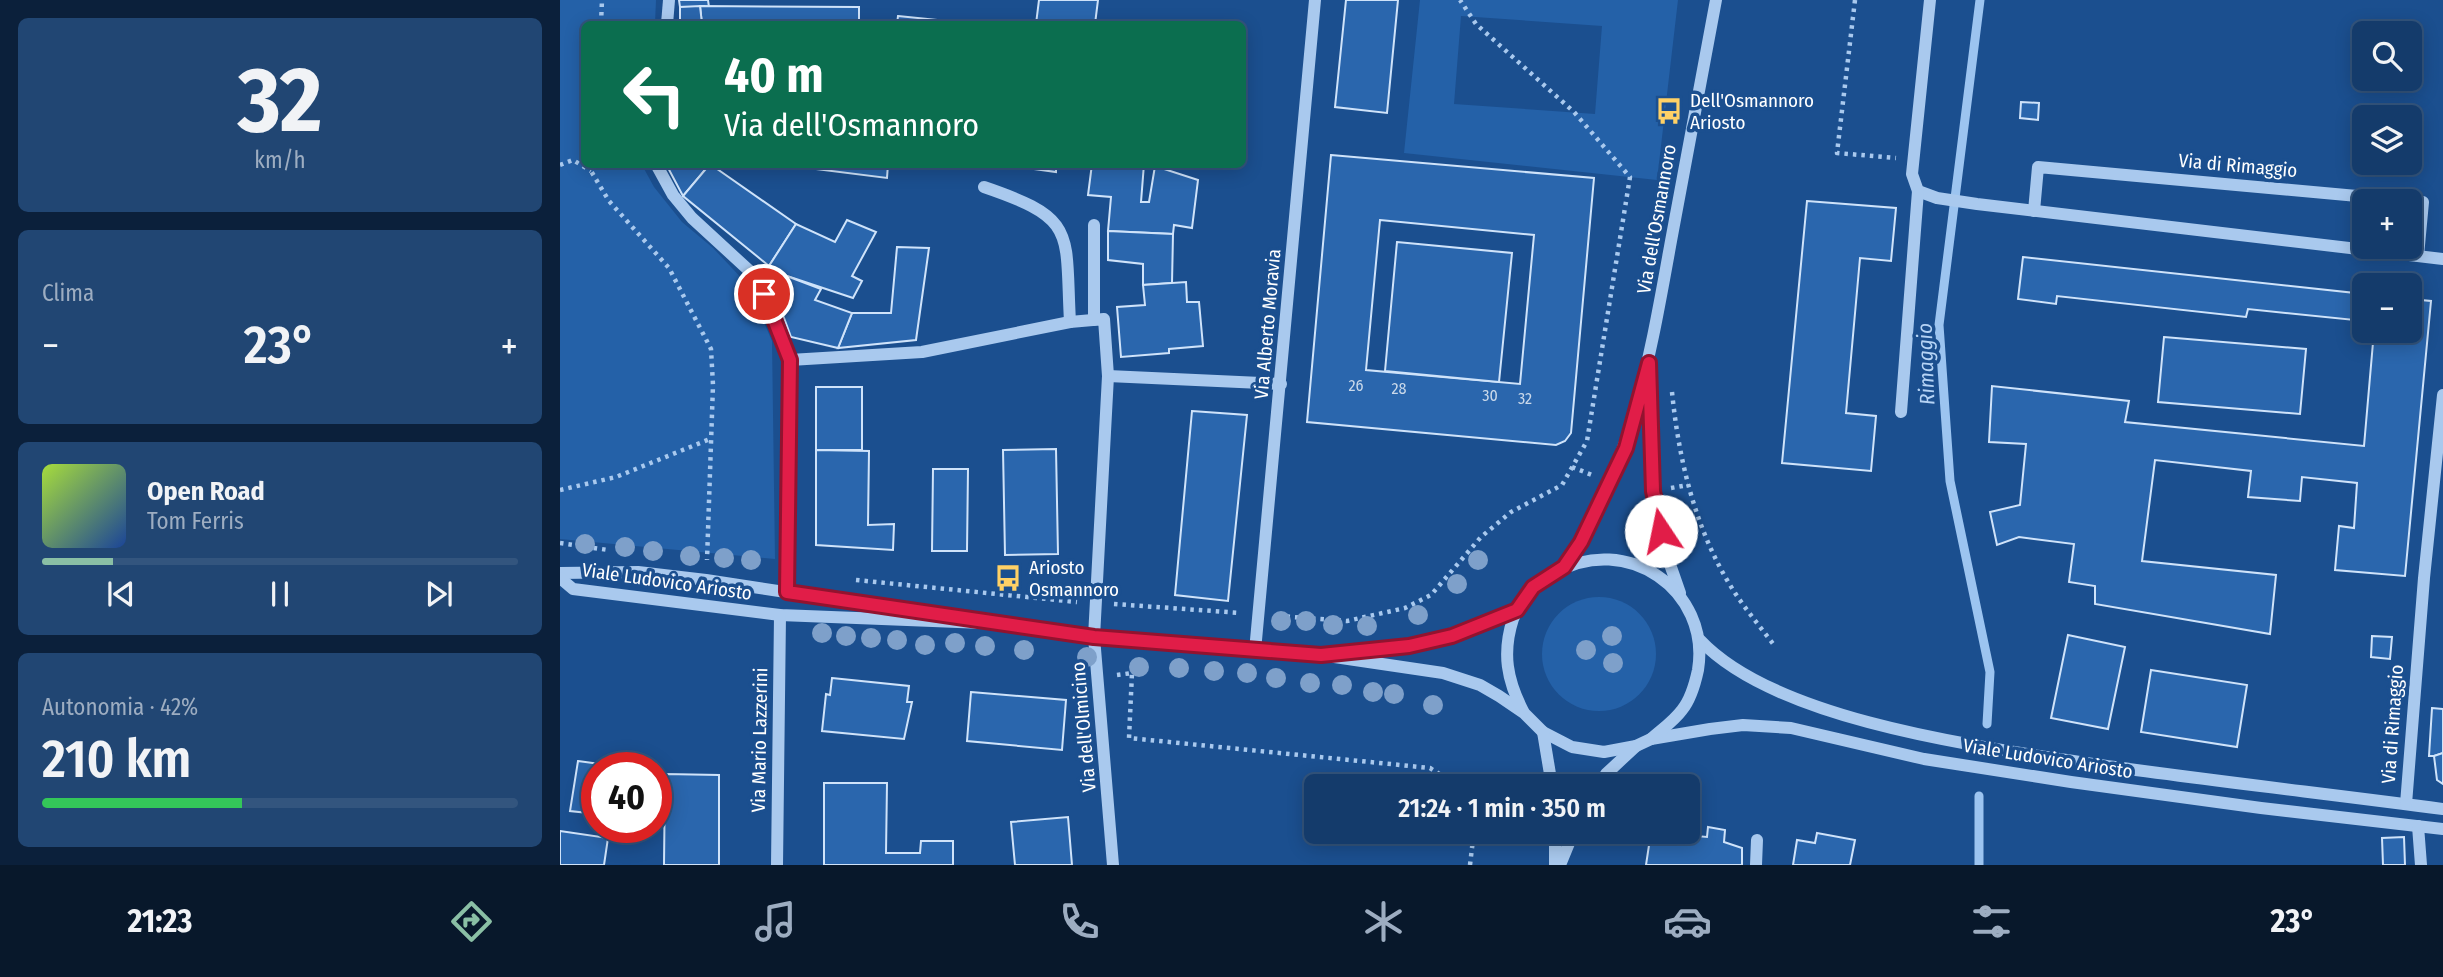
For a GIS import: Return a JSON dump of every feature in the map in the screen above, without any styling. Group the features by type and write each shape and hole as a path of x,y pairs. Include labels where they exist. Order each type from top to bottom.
{"street":[{"path":"667,21 669,0"},
{"name":"Via Alberto Moravia","path":"1255,651 1315,0"},
{"name":"Via dell'Osmannoro","path":"1564,567 1581,542 1626,448 1649,363 1716,0"},
{"path":"1901,412 1918,191 1912,174 1930,0"},
{"name":"Via di Rimaggio","path":"2034,211 2038,167 2352,196"},
{"path":"658,168 673,195 692,218 754,275 790,360 787,592"},
{"path":"984,187 1028,202 1057,222 1065,241 1070,322"},
{"path":"1918,191 1937,198 1977,204 2352,249"},
{"path":"790,360 922,352 1070,322 1094,320 1094,225"},
{"path":"2422,257 2443,260"},
{"name":"Via dell'Olmicino","path":"1094,320 1104,319 1108,376 1094,637 1113,865"},
{"name":"Via dell'Osmannoro","path":"1649,363 1653,491 1665,550 1682,599"},
{"path":"1108,376 1281,384"},
{"name":"Via di Rimaggio","path":"2406,804 2424,578 2443,395"},
{"name":"Viale Ludovico Ariosto","path":"1524,713 1512,689 1506,663 1507,636 1517,610 1533,587 1564,567 1582,560 1611,558 1638,564 1662,578 1682,599 1700,640 1713,654 1759,682 1854,717 1928,738 2075,761 2443,809"},
{"name":"Viale Ludovico Ariosto","path":"560,575 638,572 1094,637 1321,655 1443,673 1480,685 1524,713 1543,732 1572,747 1604,752 1636,746 1651,739 1743,725 1779,727 1924,759 2071,782 2443,829"},
{"name":"Viale Ludovico Ariosto","path":"560,575 573,589 780,615 982,622"},
{"name":"Viale Ludovico Ariosto","path":"1321,655 1409,646 1452,636 1517,610"},
{"name":"Via Mario Lazzerini","path":"777,865 780,615"},
{"name":"Viale Ludovico Ariosto","path":"1651,739 1683,710 1695,685 1700,640"},
{"path":"1543,732 1550,774"},
{"path":"1606,774 1636,746"},
{"path":"2418,826 2421,865"},
{"path":"1756,865 1758,840"},
{"path":"1556,844 1558,865"},
{"path":"1558,865 1568,844"}],"path":[{"path":"601,21 602,0"},
{"path":"1094,603 1144,604 1347,621 1405,608 1431,595 1481,537 1511,512 1562,485 1587,441 1630,177 1574,112 1476,24 1460,0"},
{"path":"1855,0 1838,153 1914,160"},
{"path":"560,165 573,160 581,163"},
{"path":"592,168 609,201 670,268 711,349 707,564"},
{"path":"1672,384 1677,439 1688,485 1710,548 1735,593 1774,645"},
{"path":"560,489 616,477 710,439"},
{"path":"1099,677 1132,673 1129,738 1430,768 1439,774"},
{"path":"1470,865 1472,844"}],"shaded area":[{"path":"560,0 656,0 655,21 581,21 581,168 644,168 654,187 682,222 713,248 748,285 772,341 775,559 560,539"},
{"path":"1420,0 1678,0 1657,180 1404,153","holes":["1461,16 1602,26 1595,114 1454,104"]},
{"path":"1599,597 1621,601 1631,606 1647,622 1652,632 1656,654 1652,676 1647,686 1631,702 1621,707 1599,711 1577,707 1567,702 1551,686 1546,676 1542,654 1546,632 1551,622 1567,606 1577,601"}],"building":[{"path":"679,0 708,0 709,7 680,7"},
{"path":"1039,0 1098,0 1095,21 1036,21"},
{"path":"1346,0 1398,0 1387,113 1335,107"},
{"path":"700,6 859,7 859,21 702,21"},
{"path":"700,6 702,21 680,21 680,7"},
{"path":"898,16 948,21 897,21"},
{"path":"2021,102 2039,103 2038,120 2020,118"},
{"path":"1331,155 1594,178 1571,433 1565,441 1556,445 1307,422","holes":["1380,220 1534,235 1520,384 1366,370"]},
{"path":"668,168 707,168 683,196"},
{"path":"707,168 716,168 796,224 769,266 683,196"},
{"path":"808,168 888,168 887,178"},
{"path":"1027,168 1056,168 1056,172"},
{"path":"1091,168 1144,168 1141,202 1149,202 1155,168 1198,180 1192,228 1174,225 1173,234 1108,231 1111,197 1088,195"},
{"path":"1807,201 1896,208 1891,261 1860,258 1846,413 1876,416 1871,471 1782,463"},
{"path":"847,220 876,232 852,276 862,281 853,298 784,275 769,266 796,224 835,242"},
{"path":"1108,231 1173,234 1172,283 1143,285 1143,264 1108,260"},
{"path":"1397,242 1512,253 1499,382 1385,371"},
{"path":"897,247 929,248 916,340 838,348 852,313 891,313"},
{"path":"2023,257 2352,293 2352,320 2248,309 2246,317 2057,296 2056,304 2018,299"},
{"path":"784,275 821,289 815,300 852,313 838,348 791,337 776,296"},
{"path":"1186,282 1187,302 1199,302 1203,346 1169,349 1169,353 1121,357 1117,307 1145,305 1143,285"},
{"path":"2422,300 2431,301 2405,576 2335,570 2339,526 2354,528 2357,483 2302,477 2300,501 2248,497 2251,471 2155,460 2142,561 2276,575 2270,634 2095,604 2095,586 2069,582 2074,544 2019,537 1997,545 1990,512 2020,505 2026,444 1989,442 1992,386 2129,401 2125,422 2364,446 2373,343 2422,343"},
{"path":"2164,337 2306,349 2300,414 2158,402"},
{"path":"816,387 862,387 862,450 816,450"},
{"path":"1192,411 1247,415 1228,601 1175,595"},
{"path":"1056,449 1058,554 1005,555 1003,450"},
{"path":"816,450 869,451 868,525 894,524 893,550 816,545"},
{"path":"933,469 968,469 967,551 932,551"},
{"path":"2068,635 2125,647 2108,729 2051,718"},
{"path":"2372,636 2392,637 2390,659 2371,657"},
{"path":"2151,670 2247,685 2237,747 2141,732"},
{"path":"832,678 909,686 907,702 912,702 904,739 822,731 826,694 830,695"},
{"path":"971,692 1066,700 1062,750 967,741"},
{"path":"2432,708 2443,709 2443,753 2429,756"},
{"path":"2443,753 2443,784 2437,780 2434,756"},
{"path":"578,761 581,761 581,812 570,811"},
{"path":"672,774 719,775 719,865 664,865 664,843 672,843"},
{"path":"824,783 887,783 886,853 920,853 921,841 953,841 953,865 824,865"},
{"path":"1068,817 1072,865 1015,865 1011,822"},
{"path":"1708,827 1725,830 1724,842 1742,848 1742,865 1646,865 1649,844 1700,844 1700,836 1707,837"},
{"path":"560,831 581,834 581,843 607,843 604,865 560,865"},
{"path":"1817,833 1855,840 1850,865 1793,865 1797,840 1815,843"},
{"path":"2404,837 2405,865 2383,865 2382,838"}],"waterway":[{"name":"Rimaggio","path":"1980,0 1939,325 1950,481 1990,672 1987,724"},
{"name":"Rimaggio","path":"1979,796 1979,865"}],"place":[{"name":"Dell'Osmannoro Ariosto","path":"1669,111"},
{"name":"Ariosto Osmannoro","path":"1008,578"}],"route":[{"path":"764,294 790,360 787,592 1094,637 1321,655 1409,646 1452,636 1517,610 1533,587 1564,567 1581,542 1626,448 1649,363 1653,491 1661,531"}]}
